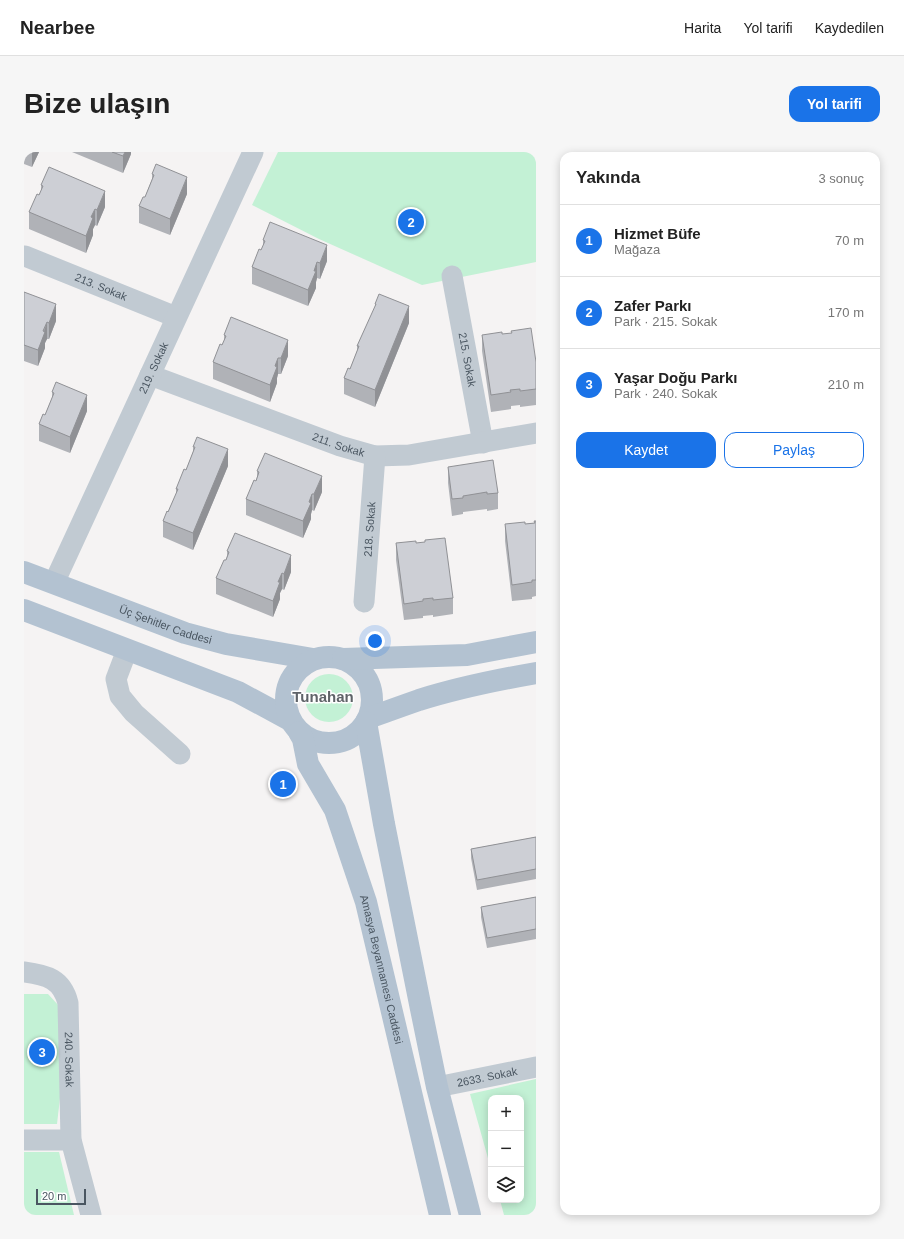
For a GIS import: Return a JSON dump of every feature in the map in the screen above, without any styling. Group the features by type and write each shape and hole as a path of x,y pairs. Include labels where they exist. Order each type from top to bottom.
{"main road":[{"name":"Üç Şehitler Caddesi","path":"24,572 185,633 226,644 313,659"},
{"path":"24,610 238,692 295,726 311,740 324,743 338,743 351,738 368,720 373,704 372,690 366,676 356,665 343,658"},
{"path":"295,726 286,706 286,692 291,678 301,667 313,659 323,657 343,658 467,655 536,642"},
{"path":"368,720 418,700 450,691 489,681 536,673"},
{"path":"368,720 385,832 437,1087 470,1215"},
{"name":"Amasya Beyannamesi Caddesi","path":"295,726 303,739 308,764 335,810 366,902 440,1215"}],"street":[{"name":"219. Sokak","path":"54,583 252,152"},
{"name":"213. Sokak","path":"25,256 176,318"},
{"name":"215. Sokak","path":"452,276 483,442"},
{"name":"211. Sokak","path":"150,375 340,446 375,456 409,456 536,433"},
{"name":"218. Sokak","path":"364,602 375,456"},
{"path":"127,650 116,679 120,696 134,713 180,754"},
{"name":"240. Sokak","path":"24,972 42,974 58,982 65,993 68,1003 71,1140 91,1215"},
{"name":"2633. Sokak","path":"437,1087 536,1067"},
{"path":"24,1140 71,1140"}],"green space":[{"path":"278,152 536,152 536,262 422,285 319,239 252,205"},
{"path":"324,674 334,674 346,681 353,693 353,703 346,715 334,722 324,722 316,718 309,711 305,703 305,693 309,685 316,678"},
{"path":"24,994 48,994 60,1007 60,1098 57,1124 24,1124"},
{"path":"536,1079 536,1215 504,1215 501,1203 524,1203 524,1095 488,1095 488,1158 470,1094"},
{"path":"24,1152 59,1152 74,1215 24,1215"}],"building":[{"path":"112,152 125,152 123,156"},
{"path":"156,164 187,177 170,219 139,206 143,197 145,197 154,175 152,174"},
{"path":"49,167 105,191 97,210 95,209 91,217 93,218 86,236 29,212 37,194 39,195 43,186 41,185"},
{"path":"270,222 327,245 320,263 317,262 314,271 316,271 308,290 252,267 259,249 261,250 265,241 263,240"},
{"path":"24,292 56,304 49,323 47,322 43,331 45,332 38,350 24,345"},
{"path":"379,294 409,306 375,390 344,378 348,368 350,369 359,346 357,346"},
{"path":"231,317 288,340 281,358 278,358 275,366 277,367 270,385 213,362 220,344 222,345 226,336 224,335"},
{"path":"531,328 536,362 536,389 520,391 520,389 510,390 511,392 491,395 482,335 502,332 502,334 512,333 511,331"},
{"path":"56,382 87,395 70,437 39,424 43,414 45,415 54,393 52,392"},
{"path":"197,437 228,449 193,533 163,521 178,489 176,489 184,469 186,470 195,447 193,447"},
{"path":"265,453 322,476 314,494 312,494 309,502 311,503 303,521 246,499 254,480 256,481 259,472 257,471"},
{"path":"493,460 498,493 487,494 487,492 452,499 448,467"},
{"path":"534,521 536,521 536,580 512,585 505,524 525,522 525,524 535,523"},
{"path":"235,533 291,555 284,574 282,573 278,582 280,582 273,601 216,578 224,560 226,560 229,552 227,551"},
{"path":"445,538 453,598 433,600 433,598 423,599 423,601 404,604 396,543 416,541 416,543 425,542 425,540"},
{"path":"536,837 536,869 477,880 471,849"},
{"path":"536,897 536,929 487,938 481,907"}],"place":[{"name":"Zafer Parkı","path":"411,222"},
{"name":"Hizmet Büfe","path":"283,784"},
{"name":"Yaşar Doğu Parkı","path":"42,1052"}],"district":[{"name":"Tunahan","path":"323,696"}]}
